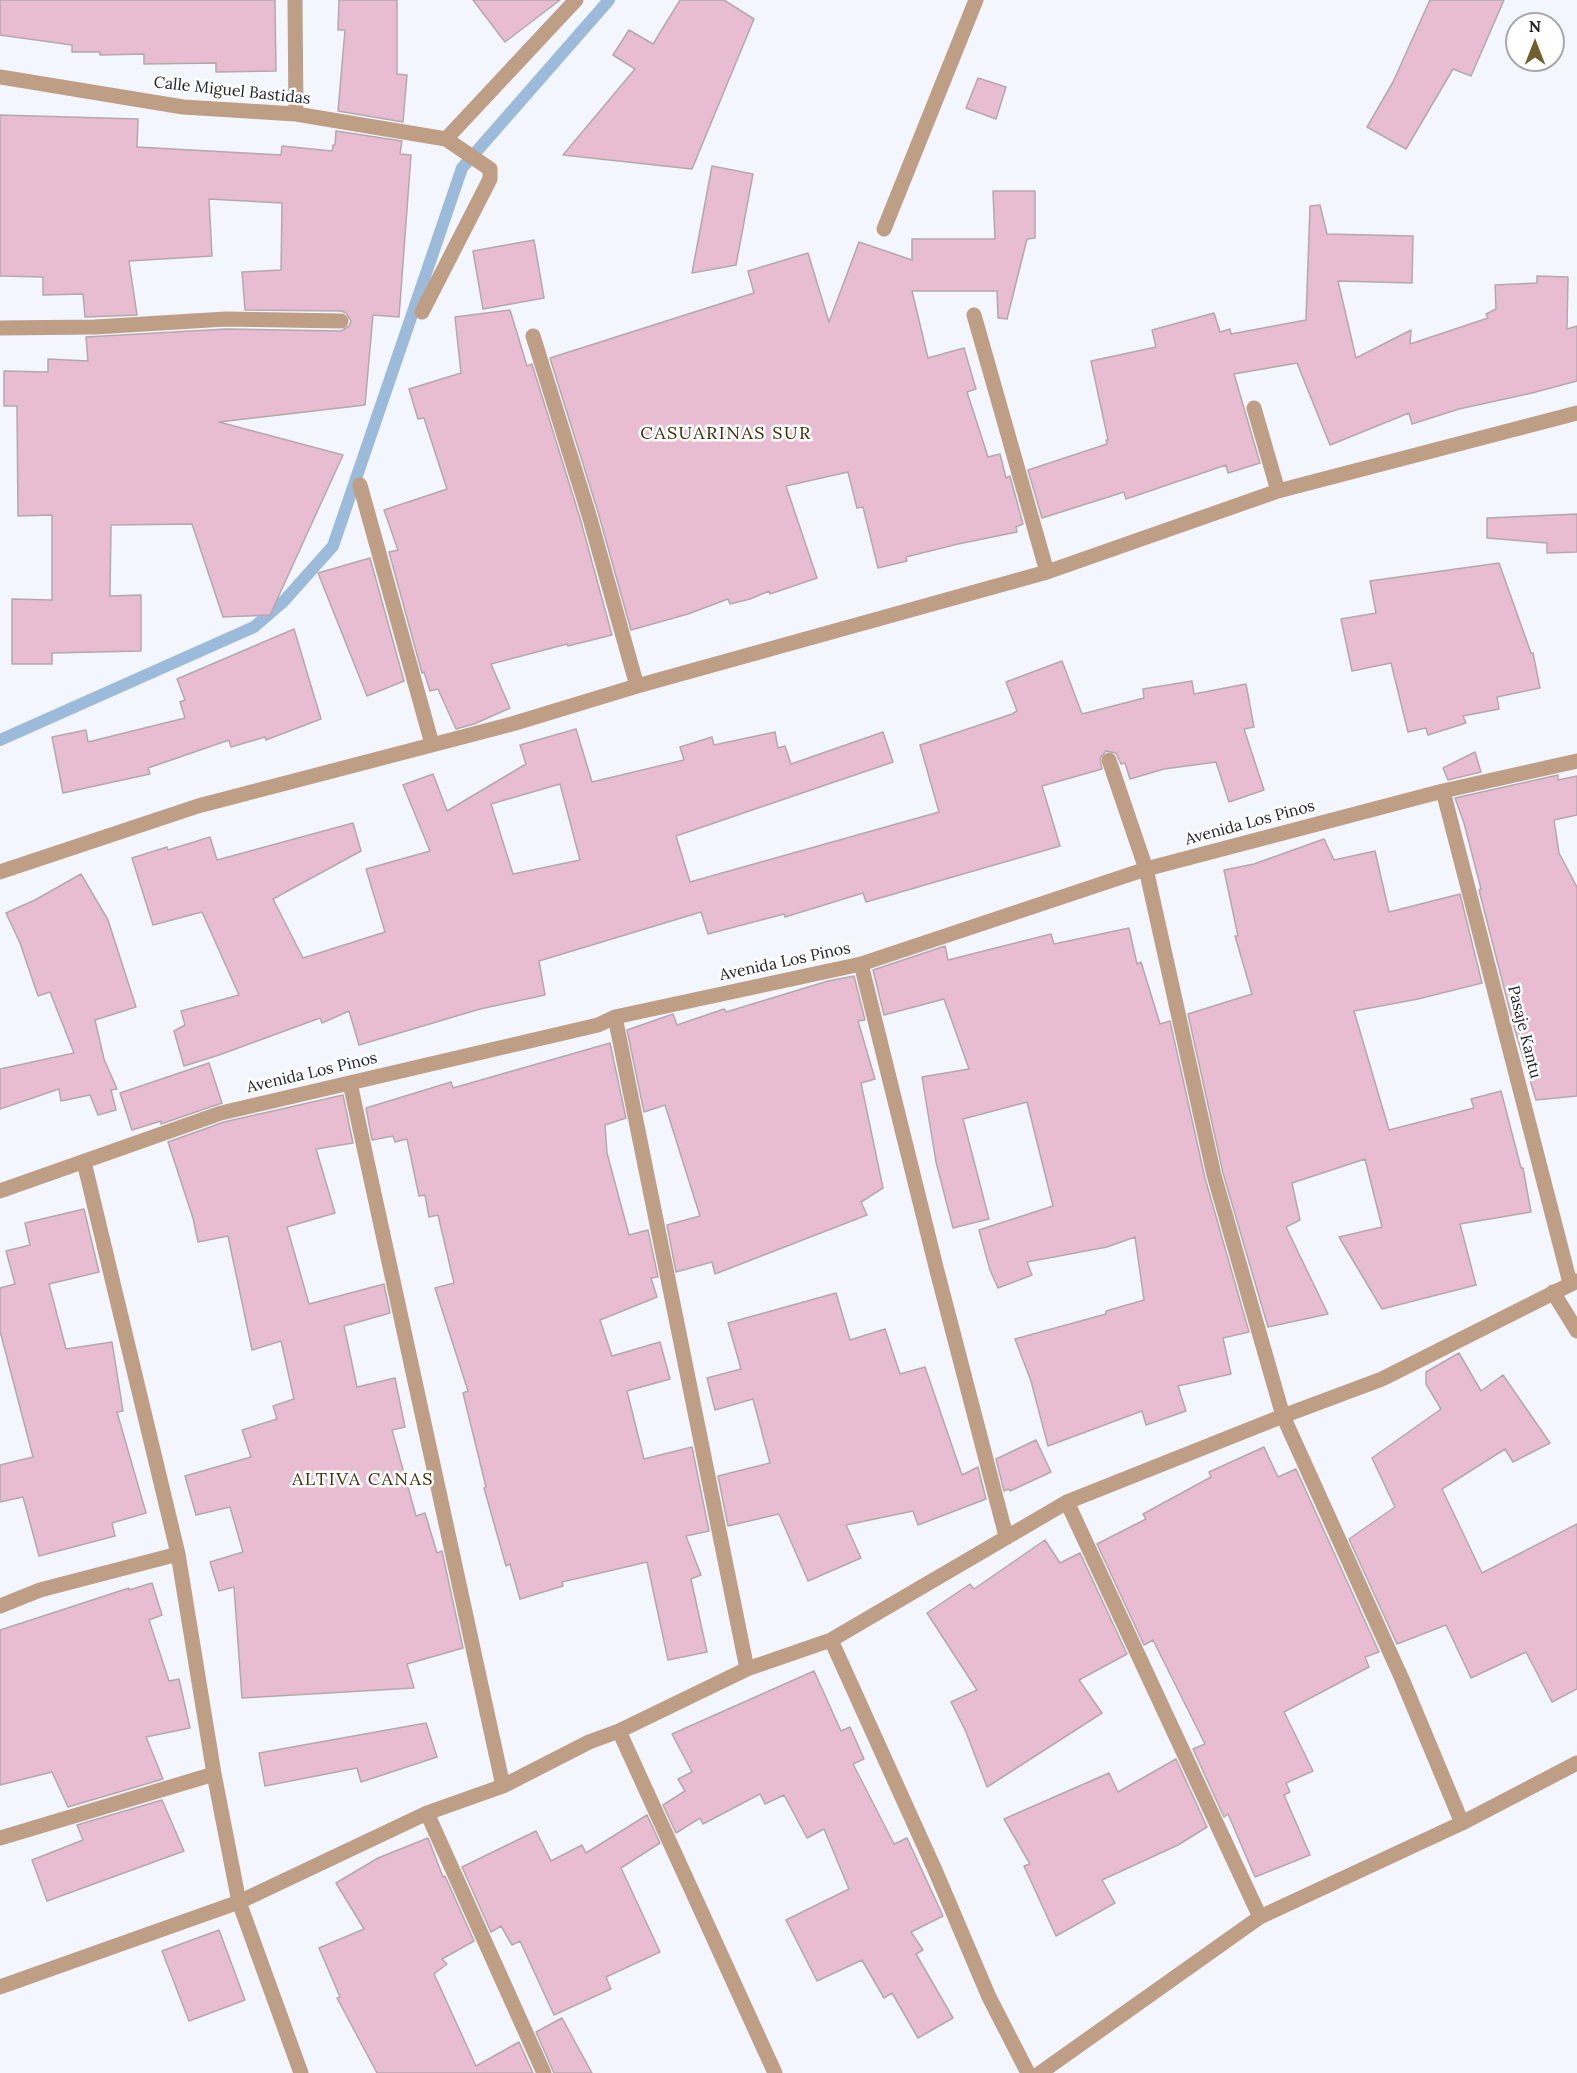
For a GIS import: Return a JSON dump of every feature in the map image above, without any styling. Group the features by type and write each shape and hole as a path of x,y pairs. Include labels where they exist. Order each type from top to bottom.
{"street":[{"path":"295,0 296,114"},
{"path":"422,312 490,179 490,169 452,144 576,0"},
{"path":"884,229 976,0"},
{"name":"Calle Miguel Bastidas","path":"0,77 183,107 296,114 452,144"},
{"path":"974,315 1047,572"},
{"path":"0,328 95,327 226,319 341,321"},
{"path":"533,336 589,515 637,686"},
{"path":"1254,408 1278,491"},
{"path":"0,872 198,806 512,724 637,686 1047,572 1278,491 1577,413"},
{"path":"360,485 432,744"},
{"path":"1109,760 1146,869 1214,1175 1283,1416 1402,1679 1462,1822"},
{"name":"Avenida Los Pinos","path":"0,1191 221,1113 598,1024 615,1017 861,964 1146,869 1443,791 1577,761"},
{"name":"Pasaje Kantu","path":"1443,791 1574,1282"},
{"path":"861,964 1006,1536"},
{"path":"615,1017 747,1669"},
{"path":"350,1083 503,1786"},
{"path":"84,1162 178,1554 214,1774 238,1902 302,2073"},
{"path":"0,1987 238,1902 427,1813 503,1786 589,1742 619,1731 747,1669 831,1640 1067,1502 1382,1379 1574,1282"},
{"path":"1552,1292 1577,1331"},
{"path":"1067,1502 1260,1917"},
{"path":"0,1606 40,1590 178,1554"},
{"path":"831,1640 935,1870 988,1997 1028,2073"},
{"path":"619,1731 775,2073"},
{"path":"1040,2073 1260,1917 1462,1822 1577,1763"},
{"path":"0,1838 214,1774"},
{"path":"427,1813 544,2073"}],"building":[{"path":"0,0 275,0 276,71 216,72 216,63 144,64 144,54 100,55 100,52 72,52 72,45 0,35"},
{"path":"339,0 397,0 397,74 407,75 403,122 338,111 345,30 338,30"},
{"path":"473,0 560,0 505,42"},
{"path":"680,0 724,0 754,19 692,169 563,155 635,69 613,55 629,30 653,44"},
{"path":"1430,0 1504,0 1471,76 1453,69 1406,149 1367,127 1393,82"},
{"path":"978,78 1006,87 996,119 966,108"},
{"path":"0,115 138,119 137,147 281,155 282,146 332,151 336,131 402,141 400,154 411,155 399,317 373,315 365,405 219,422 343,455 270,615 223,617 192,524 111,525 110,596 141,595 141,651 52,653 52,664 12,664 12,599 52,600 52,515 18,516 17,406 4,406 4,371 48,372 48,359 88,361 86,337 226,329 341,331 349,326 351,321 346,313 341,311 245,310 242,272 281,270 282,203 209,199 212,256 129,261 137,315 85,317 83,294 43,295 43,277 0,276"},
{"path":"712,166 753,174 736,265 692,273"},
{"path":"993,191 1035,191 1035,238 1027,239 1007,319 998,318 997,291 912,291 928,358 964,348 976,389 967,392 988,457 1000,454 1006,478 1010,476 1023,524 1016,527 1017,532 906,557 907,561 878,568 863,507 857,508 848,472 786,486 817,578 770,594 769,591 730,604 728,599 688,614 631,630 598,512 550,358 754,293 748,271 808,253 829,322 859,242 912,260 912,239 995,239"},
{"path":"1320,205 1327,234 1413,236 1412,283 1338,281 1356,358 1411,330 1410,344 1488,318 1486,314 1496,309 1495,285 1537,283 1537,276 1568,277 1567,329 1577,326 1577,381 1459,409 1412,424 1409,413 1330,445 1297,363 1234,374 1260,463 1228,473 1226,465 1126,499 1124,492 1042,518 1028,470 1107,444 1091,361 1156,347 1152,330 1214,313 1220,332 1230,329 1231,334 1306,320 1310,206"},
{"path":"534,240 544,298 483,309 473,251"},
{"path":"510,310 527,366 532,364 580,518 612,635 491,664 510,708 474,724 456,729 438,689 430,691 424,672 422,673 389,552 398,550 384,510 447,489 424,418 418,419 409,389 461,373 455,317"},
{"path":"1577,514 1577,552 1547,553 1547,543 1487,538 1487,518"},
{"path":"370,558 404,681 367,696 318,573"},
{"path":"1499,563 1531,653 1533,653 1540,688 1497,697 1499,709 1463,716 1466,723 1428,735 1426,728 1408,732 1391,663 1352,671 1341,619 1376,613 1370,581"},
{"path":"294,629 321,719 266,740 265,737 231,747 229,740 148,768 150,774 63,793 52,737 86,730 88,742 185,718 180,702 185,700 177,679"},
{"path":"1062,661 1082,714 1144,698 1143,689 1192,681 1194,694 1246,684 1254,727 1244,729 1264,790 1229,802 1216,762 1164,769 1130,779 1125,763 1121,764 1116,753 1106,751 1100,758 1102,769 1042,786 1060,846 866,902 863,893 785,917 784,914 708,934 701,912 539,961 545,995 480,1009 359,1045 349,1011 322,1023 320,1018 184,1066 174,1031 185,1025 181,1011 239,995 202,912 153,925 132,858 210,837 217,860 353,823 361,851 273,899 303,958 385,932 366,869 430,851 403,785 433,774 447,811 526,764 520,745 576,729 592,782 684,760 680,747 712,737 714,745 775,732 778,748 785,746 791,764 883,732 893,762 676,836 690,882 939,812 920,745 1017,711 1006,682","holes":["560,784 580,860 513,874 491,804"]},
{"path":"1475,752 1481,772 1448,780 1443,768"},
{"path":"1558,775 1558,780 1577,776 1577,815 1554,820 1559,853 1577,887 1577,1096 1536,1100 1514,1027 1464,823 1455,798"},
{"path":"1324,839 1334,860 1375,851 1389,912 1460,894 1482,983 1418,999 1354,1011 1389,1130 1474,1108 1471,1099 1501,1091 1521,1168 1523,1168 1531,1212 1460,1224 1476,1285 1382,1309 1339,1237 1382,1227 1365,1159 1292,1183 1300,1220 1286,1227 1328,1314 1268,1327 1223,1173 1188,1014 1252,994 1235,936 1238,936 1224,870 1254,864"},
{"path":"81,874 108,920 136,1007 95,1020 104,1059 117,1089 111,1090 116,1110 98,1115 90,1095 61,1101 59,1089 0,1109 0,1069 74,1053 50,992 38,996 20,943 6,913 35,900"},
{"path":"1129,928 1137,964 1141,962 1160,1024 1170,1021 1205,1178 1249,1332 1223,1338 1231,1374 1178,1386 1186,1411 1146,1425 1142,1411 1048,1446 1031,1381 1015,1339 1106,1314 1106,1311 1144,1300 1135,1237 1107,1247 1027,1262 1032,1275 998,1288 990,1270 979,1230 1053,1206 1027,1102 963,1119 989,1219 953,1228 936,1162 922,1077 969,1069 944,999 884,1015 873,970 945,946 948,960 1051,934 1054,944"},
{"path":"854,976 865,1020 858,1021 875,1079 861,1083 883,1188 861,1202 867,1215 715,1274 712,1262 676,1272 667,1225 700,1216 665,1105 644,1112 627,1030 673,1014 677,1025 724,1009 726,1012 828,981"},
{"path":"610,1043 626,1118 605,1125 607,1153 629,1235 648,1230 658,1277 651,1278 657,1297 600,1320 612,1356 660,1342 670,1379 627,1391 644,1459 692,1447 709,1531 686,1536 701,1575 691,1579 707,1652 668,1660 647,1562 562,1582 563,1586 520,1599 510,1564 506,1566 484,1488 486,1487 463,1393 468,1391 435,1288 454,1283 438,1215 429,1217 425,1195 419,1196 407,1139 395,1142 393,1136 372,1140 366,1108 451,1082 453,1088"},
{"path":"209,1063 222,1103 161,1124 161,1121 132,1130 120,1093"},
{"path":"343,1095 353,1143 316,1149 335,1213 287,1227 309,1304 384,1284 390,1313 344,1326 357,1387 395,1378 405,1427 392,1430 416,1516 425,1513 437,1553 442,1551 463,1648 407,1664 414,1688 242,1698 234,1587 219,1591 210,1562 243,1552 230,1507 196,1515 185,1476 251,1457 242,1430 277,1419 273,1406 294,1399 281,1341 252,1350 228,1236 198,1242 193,1218 168,1142 224,1122"},
{"path":"84,1209 99,1272 49,1284 66,1349 112,1342 123,1411 117,1412 146,1513 112,1523 115,1536 39,1556 23,1497 0,1502 0,1465 33,1457 0,1331 0,1288 15,1284 6,1251 30,1245 25,1223"},
{"path":"836,1293 850,1340 885,1329 900,1374 925,1367 962,1475 978,1467 986,1499 918,1525 913,1511 846,1525 861,1558 808,1581 779,1514 728,1526 718,1476 770,1463 753,1399 715,1410 707,1378 741,1369 728,1323"},
{"path":"1459,1353 1481,1391 1503,1375 1550,1443 1513,1462 1505,1449 1442,1489 1482,1573 1577,1524 1577,1689 1552,1702 1526,1652 1471,1678 1446,1625 1397,1644 1349,1539 1395,1507 1372,1458 1441,1409 1426,1384 1426,1372"},
{"path":"1036,1440 1051,1472 1010,1491 1009,1489 1004,1491 996,1459"},
{"path":"1264,1447 1278,1477 1296,1469 1379,1652 1365,1657 1369,1667 1284,1712 1313,1771 1286,1783 1290,1792 1284,1795 1310,1855 1255,1877 1228,1814 1224,1817 1193,1749 1205,1744 1153,1640 1144,1645 1097,1544 1146,1519 1143,1514 1211,1477 1209,1472"},
{"path":"1045,1540 1060,1563 1080,1553 1127,1654 1079,1680 1102,1713 987,1787 966,1732 951,1702 977,1690 927,1613 970,1584 974,1589"},
{"path":"152,1583 162,1615 149,1620 169,1681 179,1679 190,1728 146,1737 163,1779 68,1807 52,1772 0,1785 0,1630 129,1588 129,1590"},
{"path":"814,1671 841,1731 850,1727 864,1759 853,1764 894,1844 907,1838 943,1916 911,1932 923,1950 916,1954 953,2018 918,2038 892,1993 884,1998 862,1960 817,1981 786,1920 849,1889 824,1829 807,1838 784,1795 765,1804 760,1794 703,1824 700,1818 676,1833 663,1805 685,1791 678,1779 692,1772 672,1734"},
{"path":"426,1723 437,1757 361,1782 357,1768 265,1786 259,1753"},
{"path":"1176,1759 1207,1827 1178,1845 1102,1880 1115,1903 1056,1936 1024,1866 1030,1864 1004,1819 1109,1773 1118,1792"},
{"path":"162,1800 184,1851 47,1901 32,1860 83,1840 77,1825"},
{"path":"647,1815 660,1843 621,1868 660,1952 606,1977 611,1989 554,2015 520,1941 512,1945 501,1926 491,1932 462,1867 536,1831 551,1861 582,1845 586,1853"},
{"path":"428,1838 443,1877 445,1876 474,1941 442,1959 447,1964 434,1974 476,2066 519,2042 533,2073 377,2073 337,1998 340,1997 319,1948 364,1929 336,1883 378,1858"},
{"path":"219,1930 245,2000 189,2021 162,1951"},
{"path":"562,2018 592,2073 554,2073 536,2032"}],"waterway":[{"path":"0,740 254,627 283,602 333,546 462,168 609,0"}],"district":[{"name":"CASUARINAS SUR","path":"726,434"},
{"name":"ALTIVA CANAS","path":"363,1480"}]}
